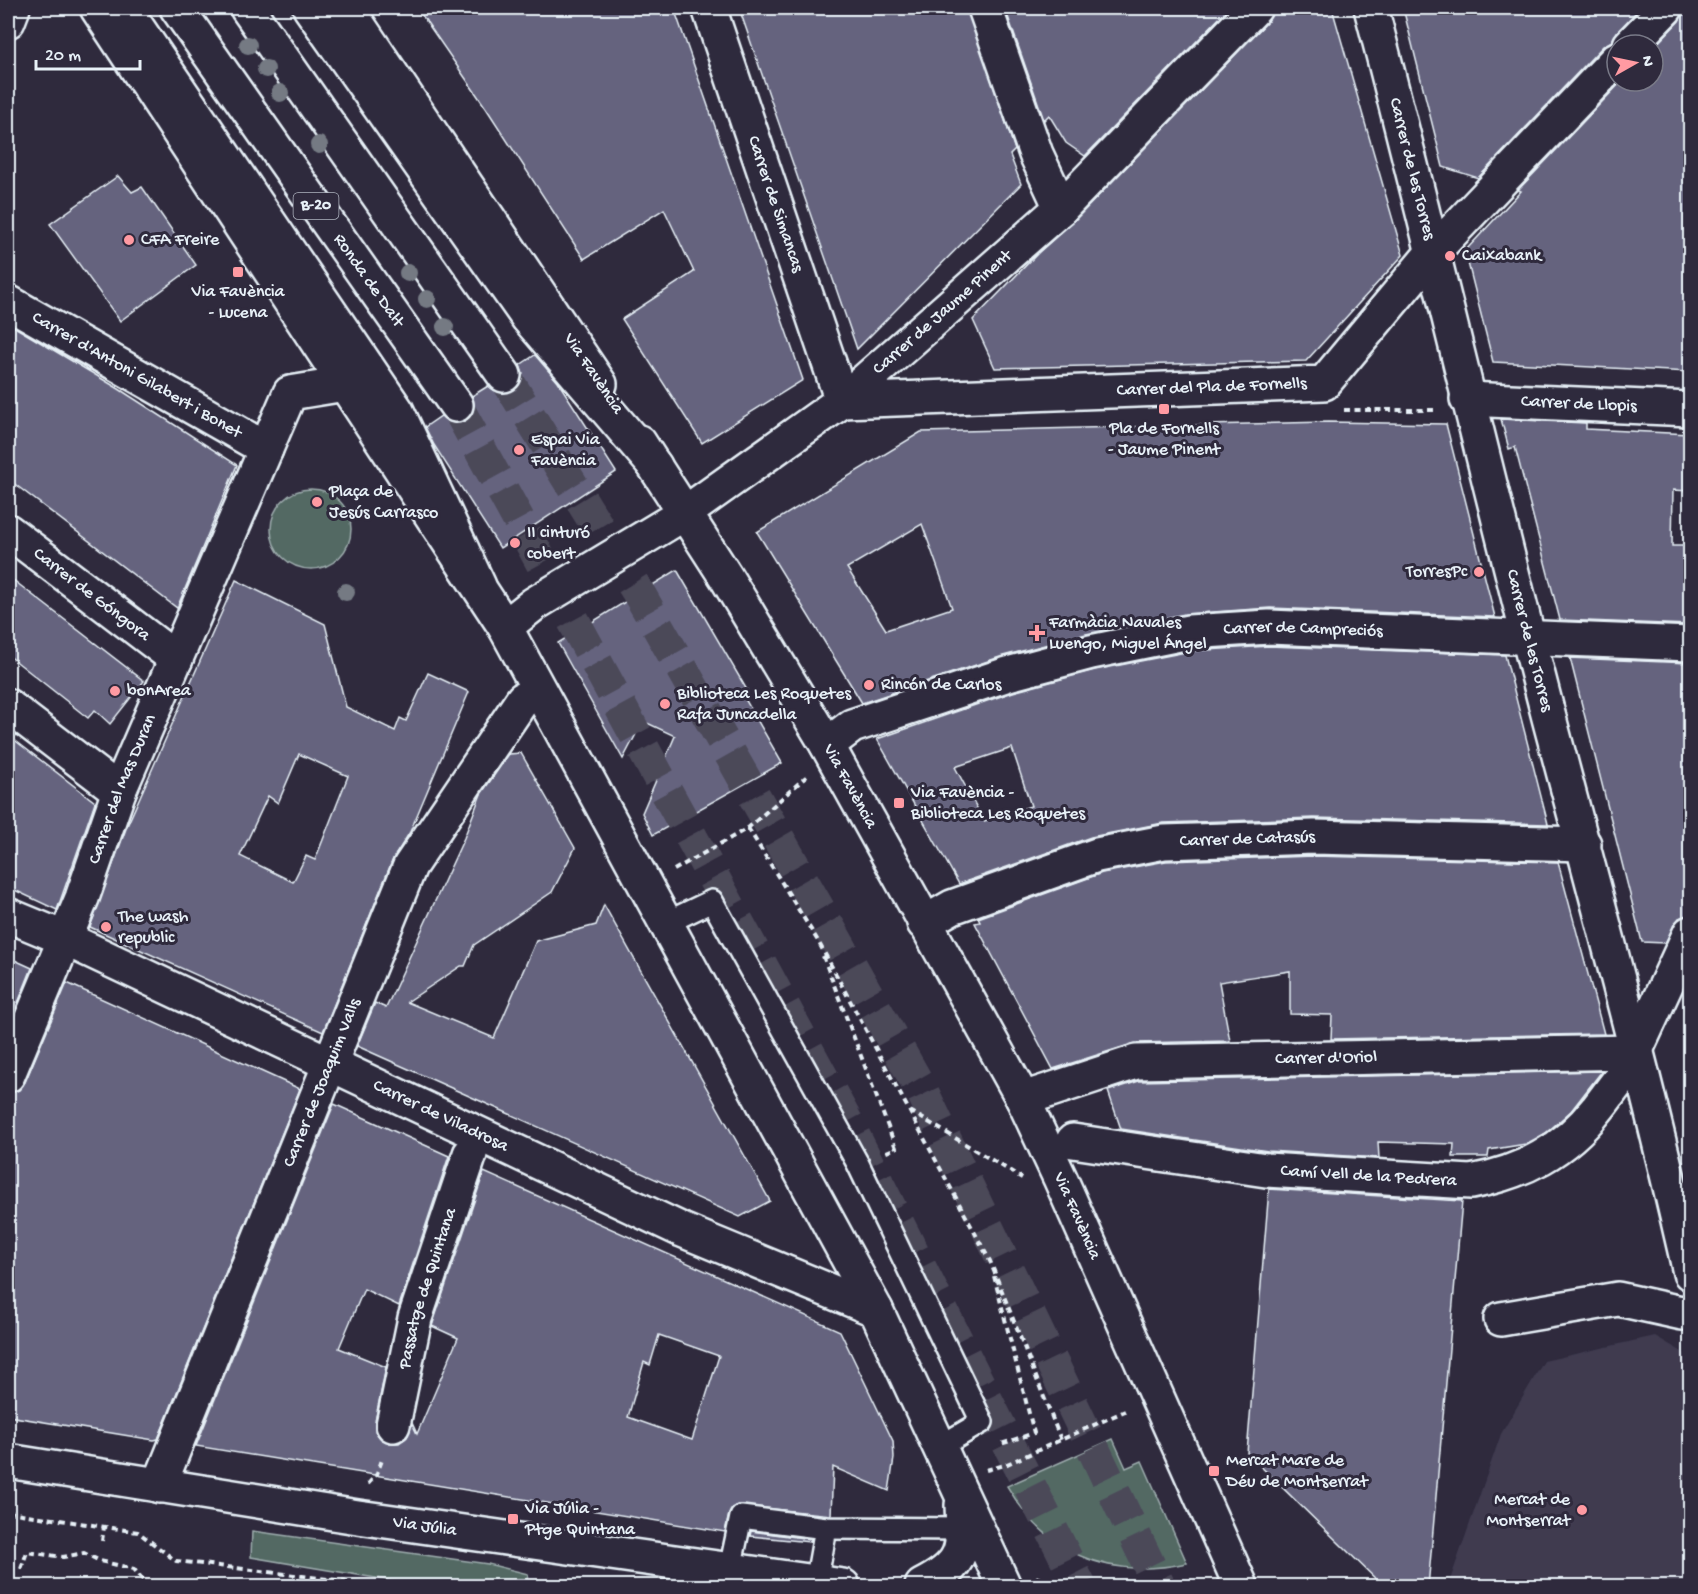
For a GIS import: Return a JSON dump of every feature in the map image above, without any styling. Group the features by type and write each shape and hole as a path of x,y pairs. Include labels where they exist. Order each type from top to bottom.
{"main road":[{"path":"8,21 13,8"},
{"path":"97,8 505,627 876,1310 941,1446 972,1481 1004,1587"},
{"path":"124,8 398,411 479,586"},
{"name":"Ronda de Dalt","path":"177,8 456,405"},
{"path":"247,8 504,375"},
{"path":"310,8 528,318 655,466"},
{"name":"Via Favència","path":"346,8 655,466 827,745 1023,1099 1065,1189 1225,1586"},
{"name":"Carrer de Simancas","path":"709,8 842,401"},
{"path":"985,8 1036,154 1061,208"},
{"name":"Carrer de Jaume Pinent","path":"505,627 534,604 684,513 842,401 1061,208 1255,8"},
{"name":"Carrer de les Torres","path":"1371,8 1434,251 1454,405 1530,640 1584,844 1630,1062 1689,1262"},
{"path":"1642,33 1666,8"},
{"name":"Carrer del Pla de Fornells","path":"842,401 1323,383 1434,251 1605,71"},
{"name":"Carrer d'Antoni Gilabert i Bonet","path":"8,302 267,449"},
{"name":"Carrer del Mas Duran","path":"8,1075 66,939 119,791 290,393 345,384"},
{"name":"Carrer de Llopis","path":"1454,405 1690,409"},
{"name":"Carrer de Góngora","path":"8,531 176,659"},
{"name":"Carrer de Campreciós","path":"827,745 852,726 1008,674 1091,652 1189,632 1269,627 1530,640 1690,644"},
{"name":"Carrer de Joaquim Valls","path":"159,1486 410,866 523,699"},
{"path":"8,706 119,791"},
{"name":"Carrer de Catasús","path":"924,923 952,907 1097,855 1164,842 1314,837 1584,844"},
{"name":"Carrer de Viladrosa","path":"8,915 66,939 682,1230 876,1310"},
{"name":"Camí Vell de la Pedrera","path":"1073,1141 1266,1170 1471,1182 1505,1176 1535,1163 1560,1147 1582,1126 1630,1062 1690,933"},
{"name":"Carrer d'Oriol","path":"1023,1099 1136,1062 1630,1062"},
{"name":"Passatge de Quintana","path":"393,1425 415,1318 470,1154"},
{"path":"1500,1319 1618,1299 1682,1313 1690,1311"},
{"name":"Via Júlia","path":"8,1461 159,1486 829,1585"},
{"path":"922,1587 946,1574 964,1544 963,1529 972,1481"}],"lane":[{"path":"666,923 712,901 858,1164 982,1422 941,1446"},
{"path":"730,1569 741,1517 826,1528 963,1529"},
{"path":"826,1528 829,1585"}],"path":[{"path":"1336,411 1454,405"},
{"path":"665,875 748,828 807,775 802,766"},
{"path":"748,828 818,941 990,1261 1061,1440"},
{"path":"818,941 896,1148 880,1155"},
{"path":"909,1111 1028,1182"},
{"path":"990,1261 1034,1433 994,1446"},
{"path":"972,1481 1131,1408"},
{"path":"8,1512 138,1532 176,1562 387,1587"},
{"path":"102,1541 104,1527"},
{"path":"21,1569 27,1551 63,1557 84,1553 100,1561 134,1569 148,1587"},
{"path":"1049,1582 1097,1587"},
{"path":"357,1587 363,1583"},
{"path":"1173,1587 1225,1586"}],"shaded area":[{"name":"Mercat de Montserrat","path":"1655,1336 1684,1353 1690,1379 1690,1586 1448,1586 1501,1434 1544,1361"}],"green space":[{"path":"311,489 326,492 339,501 348,514 351,529 348,544 339,557 326,566 311,569 296,566 283,557 274,544 271,529 274,514 283,501 296,492"},
{"path":"1113,1439 1126,1468 1142,1461 1187,1563 1131,1568 1106,1565 1083,1557 1061,1546 1041,1530 1023,1510 1007,1486"},
{"path":"252,1531 488,1564 528,1574 526,1586 423,1586 251,1557"}],"building":[{"path":"417,8 674,8 803,380 702,443 622,319 694,272 664,209 584,259 486,108"},
{"path":"739,8 967,8 1015,150 1010,155 1021,184 857,349"},
{"path":"1005,8 1229,8 1085,156 1066,143 1049,115 1044,120"},
{"path":"1273,8 1332,8 1403,255 1306,361 995,368 973,320 1039,252 1074,221 1268,21"},
{"path":"1403,8 1640,8 1616,33 1605,33 1605,45 1478,178 1443,167"},
{"path":"1684,8 1690,8 1690,372 1493,362 1465,251 1521,191 1518,190 1611,93 1665,93 1665,36 1679,21"},
{"path":"118,176 132,192 142,187 196,265 120,321 50,224"},
{"path":"8,323 119,389 237,465 177,608 8,479"},
{"name":"Espai Via Favència","path":"535,355 558,382 616,472 500,548 434,445 425,427 441,416 457,424 466,421 473,412 472,396 488,386 505,394 514,391 521,382 523,374 520,365"},
{"path":"1501,419 1586,423 1586,429 1690,434 1690,491 1673,490 1672,546 1690,546 1690,625 1560,620 1515,447 1509,449"},
{"path":"1328,422 1446,424 1495,617 1270,608 1185,614 1086,634 1003,656 862,703 757,532 921,432","holes":["922,524 952,608 886,630 847,568"]},
{"name":"Biblioteca Les Roquetes Rafa Juncadella","path":"677,570 747,690 741,692 782,763 653,835 642,813 675,736 643,721 623,759 558,643"},
{"path":"8,576 144,681 110,724 95,710 88,718 8,655"},
{"path":"236,580 325,624 346,707 395,731 400,718 406,721 428,673 469,692 410,832 393,859 323,1032 90,927 127,826","holes":["299,754 348,776 315,860 306,856 293,882 240,856 268,796 278,803"]},
{"path":"1269,646 1505,655 1548,824 1314,818 1163,823 1091,837 959,884 877,739 1013,692 1095,670 1191,651","holes":["1012,748 1031,806 984,821 955,767"]},
{"path":"1570,658 1690,663 1690,915 1679,918 1665,943 1642,942"},
{"path":"8,735 95,802 57,910 8,887"},
{"path":"521,753 575,848 552,892 474,945 465,966 461,966 407,1002 494,1038 536,941 596,925 604,905 770,1201 740,1217 357,1046 375,1003 386,1008 464,838 481,794 509,754"},
{"path":"1314,856 1558,862 1604,1034 1331,1039 1332,1015 1290,1014 1290,971 1219,982 1230,1041 1135,1043 1053,1069 975,923 980,922 978,918 1102,873 1166,861"},
{"path":"8,957 32,968 8,1028"},
{"path":"67,983 300,1089 158,1439 154,1440 8,1416 8,1093 19,1090 25,1082"},
{"path":"1602,1071 1571,1111 1546,1133 1526,1144 1489,1150 1488,1157 1453,1157 1454,1144 1378,1142 1379,1158 1268,1151 1121,1129 1108,1091 1139,1081"},
{"path":"334,1104 449,1156 399,1306 364,1289 339,1348 386,1367 375,1422 375,1431 381,1439 390,1443 399,1443 407,1437 412,1423 417,1434 458,1338 432,1326 484,1172 840,1331 893,1441 894,1458 889,1491 833,1467 831,1515 737,1505 729,1514 725,1532 196,1446","holes":["659,1335 719,1356 692,1440 628,1417 644,1362 650,1365"]},
{"path":"1269,1189 1462,1201 1428,1587 1384,1587 1247,1453"},
{"path":"751,1531 811,1539 810,1542 750,1536"}],"tunnel":[{"path":"504,375 641,597 922,1091 1159,1586"},
{"path":"456,405 852,1132 1080,1586"}],"place":[{"name":"CFA Freire","path":"129,240"},
{"name":"Caixabank","path":"1450,256"},
{"name":"Via Favència - Lucena","path":"238,272"},
{"name":"Pla de Fornells - Jaume Pinent","path":"1164,409"},
{"name":"Espai Via Favència","path":"519,450"},
{"name":"Plaça de Jesús Carrasco","path":"317,502"},
{"name":"II cinturó cobert","path":"515,543"},
{"name":"TorresPc","path":"1479,572"},
{"name":"Farmàcia Navales Luengo, Miguel Ángel","path":"1037,633"},
{"name":"Rincón de Carlos","path":"869,685"},
{"name":"bonArea","path":"115,691"},
{"name":"Biblioteca Les Roquetes Rafa Juncadella","path":"665,704"},
{"name":"Via Favència - Biblioteca Les Roquetes","path":"899,803"},
{"name":"The wash republic","path":"106,927"},
{"name":"Mercat Mare de Déu de Montserrat","path":"1214,1471"},
{"name":"Mercat de Montserrat","path":"1582,1510"},
{"name":"Via Júlia - Ptge Quintana","path":"513,1519"}]}
